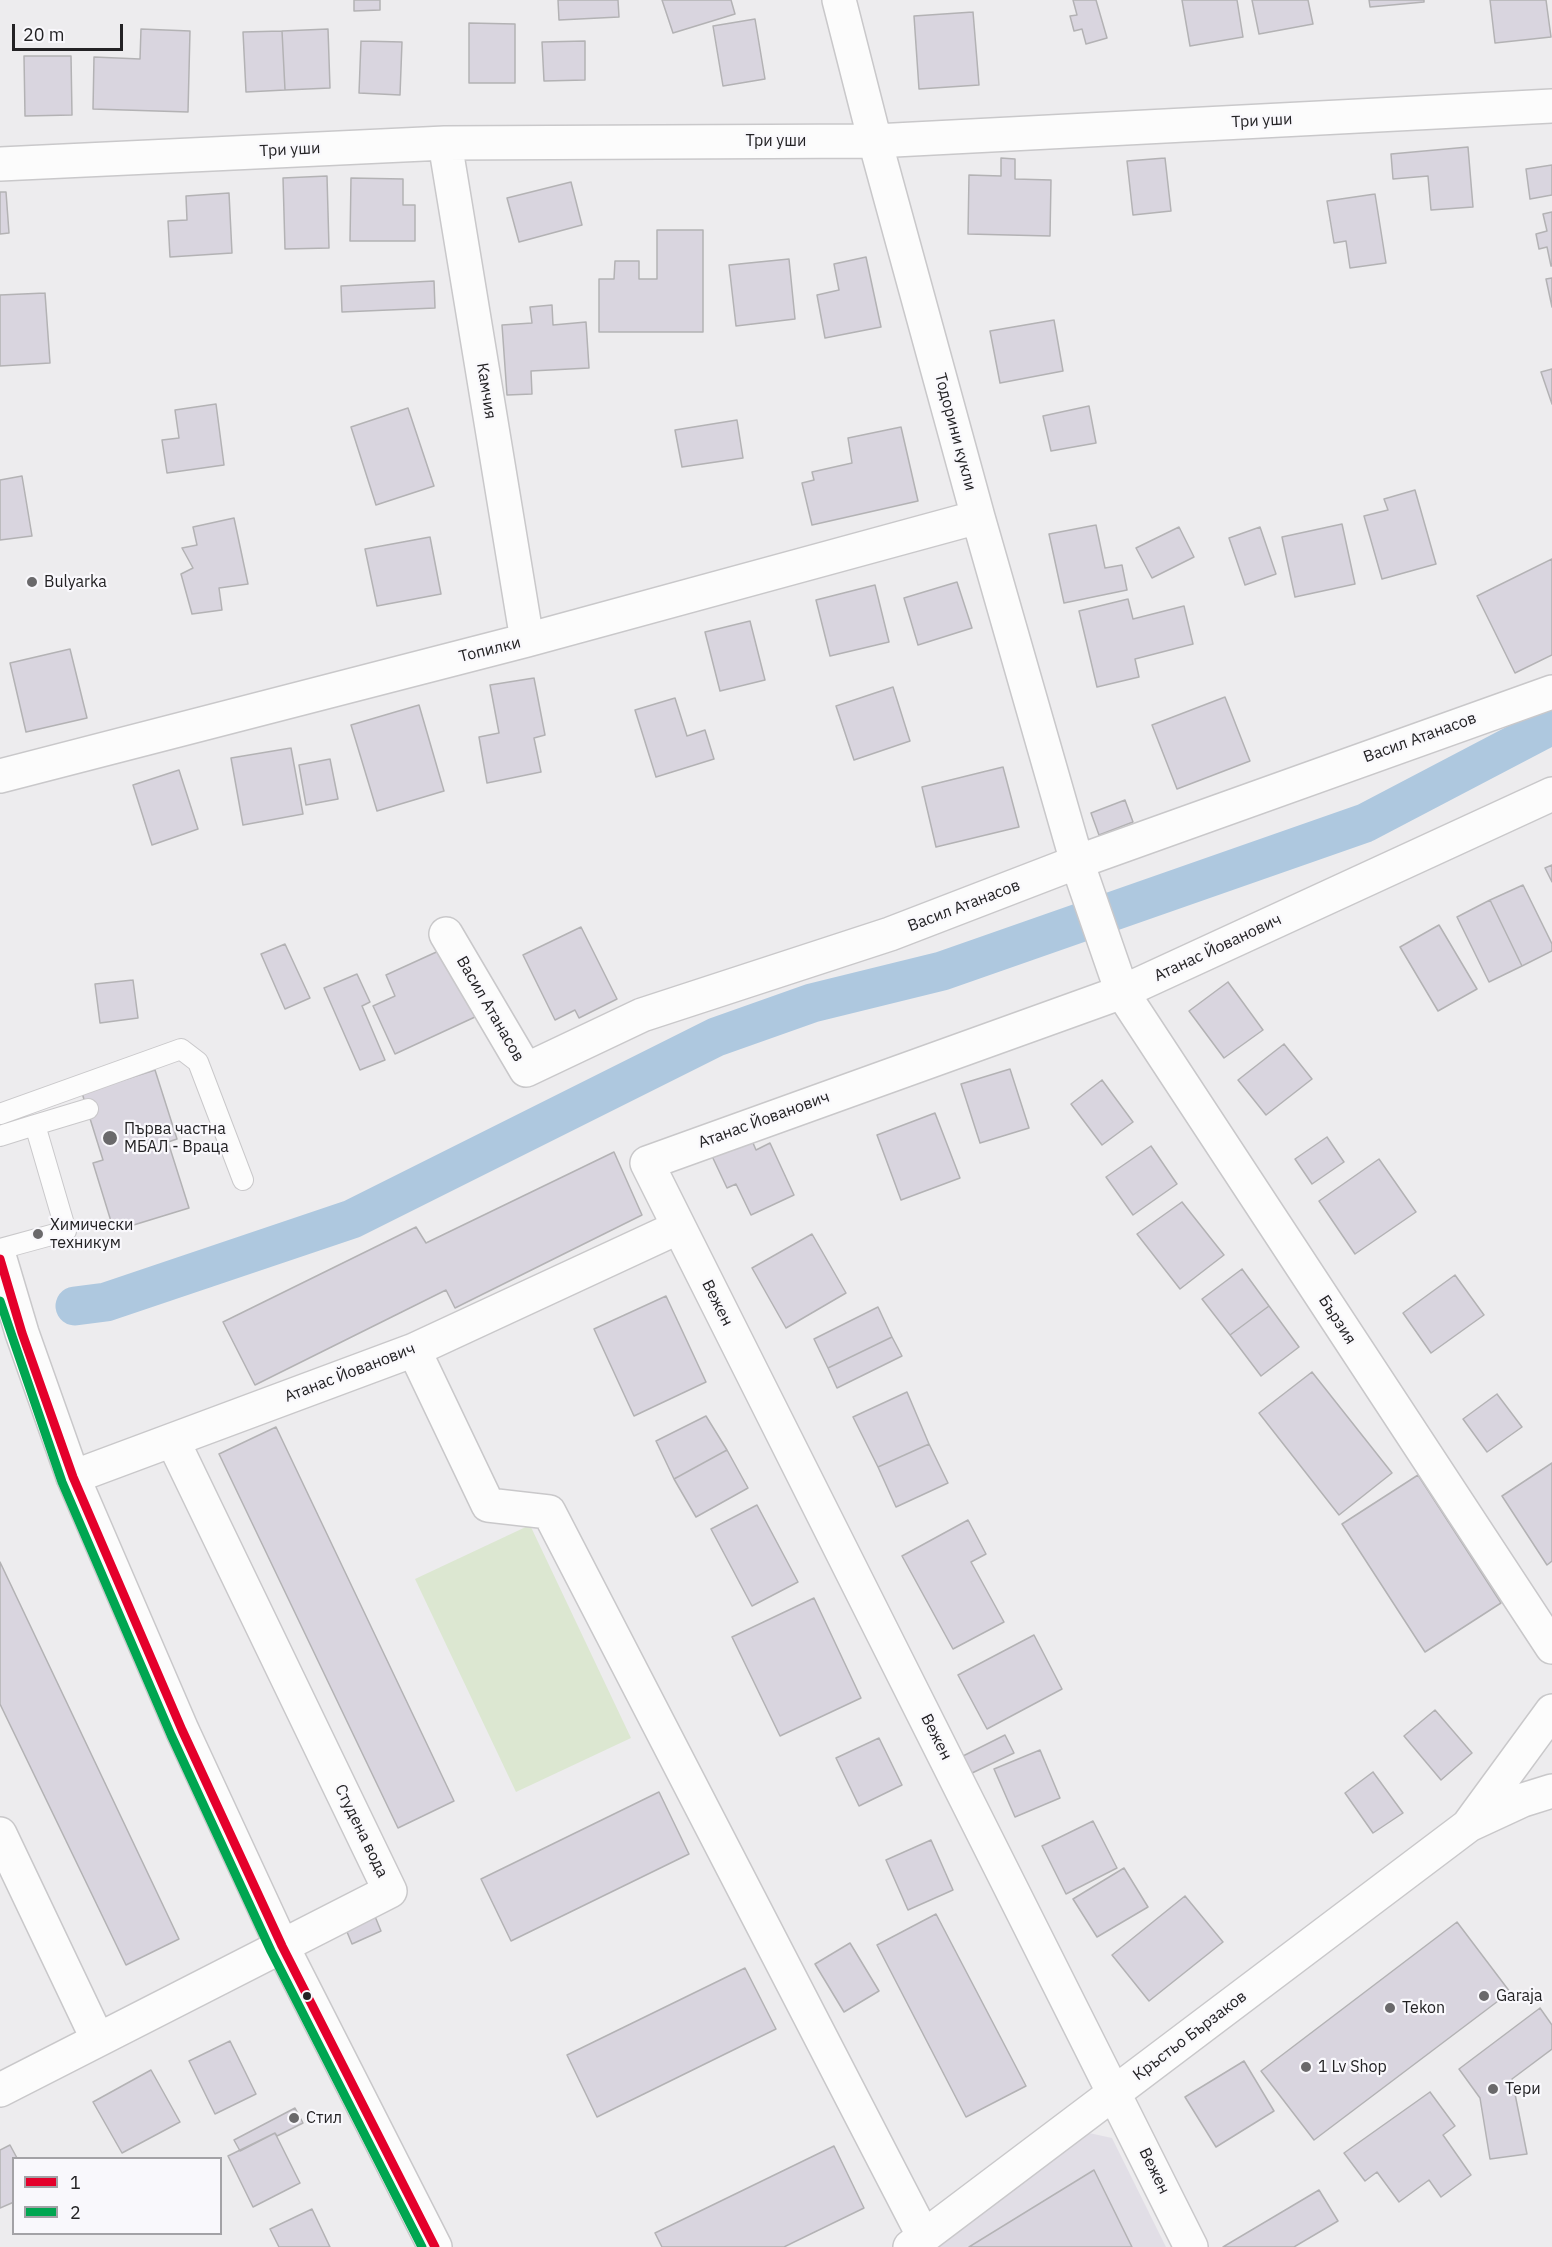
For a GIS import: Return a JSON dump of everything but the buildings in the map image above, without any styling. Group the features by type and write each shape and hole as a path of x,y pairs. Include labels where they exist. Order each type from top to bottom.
{"street":[{"name":"Тодорини кукли","path":"839,0 875,141 978,517 1077,862"},
{"name":"Три уши","path":"0,164 445,143 875,141 1552,106"},
{"name":"Камчия","path":"445,143 526,640"},
{"name":"Топилки","path":"0,776 526,640 978,517"},
{"name":"Васил Атанасов","path":"446,934 526,1070 642,1015 890,934 1077,862 1552,692"},
{"name":"Атанас Йованович","path":"73,1477 414,1350 680,1227 647,1162 1122,992 1552,794"},
{"name":"Бързия","path":"1077,862 1122,992 1552,1647"},
{"name":"Вежен","path":"680,1227 1191,2247"},
{"path":"0,1258 22,1333 73,1477 182,1730 282,1946 435,2247"},
{"path":"414,1350 488,1505 549,1512 917,2242"},
{"name":"Студена вода","path":"0,2090 390,1891 173,1441"},
{"name":"Кръстьо Бързаков","path":"1469,1825 1552,1711"},
{"name":"Кръстьо Бързаков","path":"917,2242 1469,1825 1523,1800 1552,1791"},
{"path":"0,1834 98,2040"}],"lane":[{"path":"0,1114 181,1049 198,1062 243,1180"},
{"path":"0,1136 88,1110"},
{"path":"0,1250 66,1231 35,1125"}],"shaded area":[{"path":"1089,2133 1112,2138 1166,2247 936,2247"}],"green space":[{"path":"530,1525 631,1738 516,1792 415,1579"}],"waterway":[{"path":"75,1306 106,1302 352,1219 716,1037 812,1003 942,971 1365,823 1552,725"}],"transit line":[{"name":"1","path":"0,1259 22,1333 73,1477 182,1730 282,1946 435,2247"},
{"name":"2","path":"0,1301 62,1482 171,1735 271,1951 422,2247"}],"place":[{"name":"Bulyarka","path":"32,582"},
{"name":"Първа частна МБАЛ - Враца","path":"110,1138"},
{"name":"Химически техникум","path":"38,1234"},
{"name":"Garaja","path":"1484,1996"},
{"name":"Tekon","path":"1390,2008"},
{"name":"1 Lv Shop","path":"1306,2067"},
{"name":"Тери","path":"1493,2089"},
{"name":"Стил","path":"294,2118"}]}
